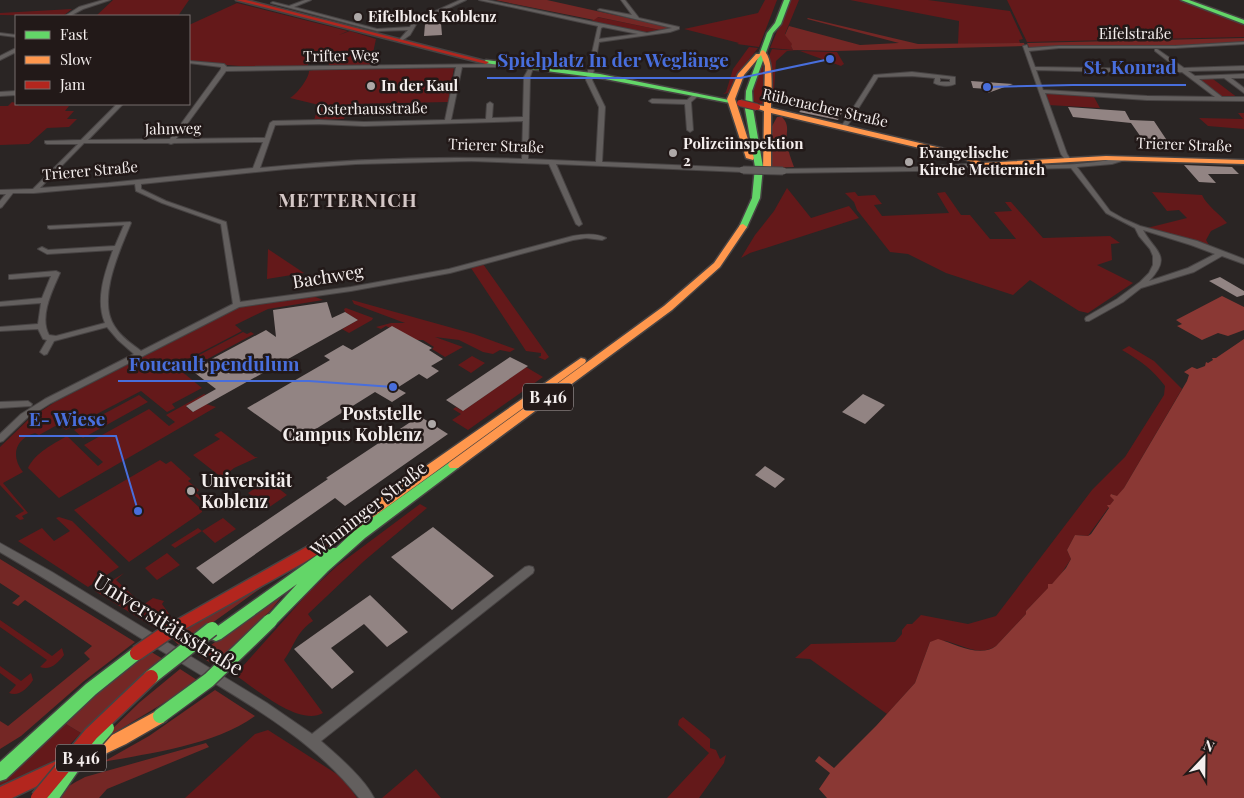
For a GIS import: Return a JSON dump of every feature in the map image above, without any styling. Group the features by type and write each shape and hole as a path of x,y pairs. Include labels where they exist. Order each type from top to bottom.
{"main road":[{"name":"Rübenacher Straße","path":"239,0 404,35 496,65 590,74 697,94 964,156 1006,163"},
{"path":"770,34 770,24 779,0"},
{"path":"759,184 754,177 735,102 741,74 753,59 763,52 770,34 777,26 787,0"},
{"path":"1184,0 1244,22"},
{"path":"762,108 768,66 763,52"},
{"name":"B 416","path":"759,184 759,162 748,102 751,84 763,52"},
{"name":"B 416","path":"759,184 766,175 762,108"},
{"name":"Rübenacher Straße","path":"964,156 987,164"},
{"name":"Trierer Straße","path":"987,164 1123,159 1244,162"},
{"name":"Winninger Straße","path":"0,796 106,746 160,716 209,680 322,567 360,534 668,308 713,269 741,230 751,211 759,184"},
{"name":"Winninger Straße","path":"0,773 33,745 91,689 137,653 170,631 292,563 347,529 658,304 726,250"},
{"path":"50,798 76,763 116,719 157,681 214,632 318,554 347,529"},
{"path":"38,798 71,754 120,703 168,662 360,534"}],"street":[{"path":"69,15 104,0"},
{"path":"91,5 108,0"},
{"path":"290,7 309,0"},
{"path":"404,35 417,21 464,0"},
{"path":"481,0 646,34"},
{"path":"623,0 636,17"},
{"name":"Rübenacher Straße","path":"273,3 404,35"},
{"path":"597,41 677,28 600,10"},
{"path":"599,164 602,108 590,85 590,74 602,25"},
{"path":"0,34 15,36"},
{"name":"Eifelstraße","path":"1032,68 1026,48 1175,47 1244,43"},
{"path":"0,58 15,50"},
{"path":"1157,50 1221,99"},
{"name":"Trifter Weg","path":"190,62 224,66 224,69 496,65"},
{"path":"448,120 459,67"},
{"path":"1244,68 1123,71 1032,68 1064,154 1108,212 1138,227 1194,243 1244,262"},
{"path":"171,142 224,69"},
{"path":"524,162 527,77 531,69"},
{"path":"844,127 876,76 907,74 938,77"},
{"path":"1194,78 1244,76"},
{"path":"1226,77 1244,91"},
{"path":"1041,91 1131,98 1244,99"},
{"path":"0,94 15,93"},
{"path":"652,101 688,102 697,94"},
{"path":"688,102 690,130"},
{"path":"489,120 490,104"},
{"path":"34,191 119,105"},
{"name":"Osterhausstraße","path":"266,140 273,124 320,122 364,124 527,119"},
{"path":"256,170 266,140"},
{"name":"Jahnweg","path":"47,142 266,140"},
{"name":"Trierer Straße","path":"0,192 138,183 342,163 428,160 471,159 783,171 916,169 987,164 1016,167 1070,162"},
{"path":"552,163 580,224"},
{"path":"138,183 138,190 152,198 224,223 237,305"},
{"path":"0,206 11,191"},
{"path":"50,227 128,223 118,248 106,295 105,311 108,324 122,340 141,355"},
{"path":"1089,319 1139,287 1157,269 1158,259 1150,243 1139,232 1138,227"},
{"name":"Bachweg","path":"2,434 24,416 48,401 237,305 351,289 450,271 573,238 586,236 602,238"},
{"path":"42,249 47,252 118,248"},
{"path":"1139,287 1191,270 1220,254"},
{"path":"12,278 56,273 45,300 44,335 50,339 108,324"},
{"path":"0,304 45,300"},
{"path":"0,330 43,326"},
{"path":"44,352 50,339"},
{"path":"0,405 28,404"},
{"name":"Universitätsstraße","path":"0,547 83,595 312,741 348,772 367,798"},
{"path":"312,741 529,570"},
{"path":"0,760 33,745"}],"shaded area":[{"path":"113,0 189,0 179,15 97,15"},
{"path":"495,0 547,0 673,28 665,31 598,17 594,20"},
{"path":"765,0 777,0 759,47 737,44 739,43 684,29 758,13"},
{"path":"790,0 799,0 785,34 793,44 791,46 793,50 770,48"},
{"path":"850,0 928,0 1010,11 1023,39 1019,40 1020,43 958,44 959,21"},
{"path":"1007,0 1181,0 1244,23 1244,37 1027,42"},
{"path":"237,3 348,31 339,35 350,31 376,39 370,67 328,68 332,51 312,51 307,68 252,67 190,62 190,25"},
{"path":"72,9 64,15 0,15 0,13"},
{"path":"597,17 665,31 640,32 590,22"},
{"path":"808,18 918,44 1024,43 1025,46 835,51 793,50 792,44 785,35 789,26 860,45 899,43"},
{"path":"1244,38 1244,42 1173,46 1032,48 1027,43"},
{"path":"749,47 758,48 736,76 729,93 723,94 726,92 733,69"},
{"path":"772,49 798,51 787,51 776,61 773,104 770,104 772,72 769,56"},
{"path":"800,51 837,52 844,64 841,66"},
{"path":"764,62 762,105 753,101 754,87"},
{"path":"454,68 448,102 350,104 344,119 314,120 319,105 290,98 302,85 309,71 313,70"},
{"path":"1213,79 1238,98 1220,96 1200,80"},
{"path":"1052,93 1094,97 1100,108 1048,105 1045,95"},
{"path":"12,102 18,106 69,106 65,111 74,111 67,119 77,119 69,127 47,128 29,144 0,145 0,106 8,106"},
{"path":"1238,113 1244,113 1244,129 1208,126 1199,118 1243,119"},
{"path":"777,117 782,117 785,121 787,127 787,146 794,167 771,168 770,130"},
{"path":"787,188 811,218 849,206 859,218 750,253 741,258 755,235 774,211"},
{"path":"855,192 858,196 875,195 882,204 874,205 882,216 949,213 937,193 945,192 961,215 970,215 990,239 1016,239 994,212 1012,211 1005,202 1011,202 1043,238 1110,236 1120,243 1111,244 1112,260 1097,265 1133,283 1088,313 1079,311 1030,280 1013,295 946,273 908,254 890,252 857,210 854,202 845,193"},
{"path":"1152,192 1202,195 1207,203 1227,223 1211,231 1206,240 1209,245 1147,228 1187,218 1179,210 1167,211"},
{"path":"268,249 304,273 267,279"},
{"path":"483,264 549,357 545,360 538,357 541,356 541,353 526,351 471,268"},
{"path":"313,296 323,300 268,309 235,325 242,331 175,366 202,388 172,404 175,408 167,412 141,391 66,430 59,424 39,435 35,433 28,436 19,444 16,455 23,472 3,483 28,513 22,516 24,519 20,520 15,516 24,511 0,485 0,447 29,419 55,402 240,307"},
{"path":"1222,296 1244,307 1244,330 1228,336 1218,333 1202,340 1177,326 1182,324 1176,320"},
{"path":"352,300 474,334 515,349 510,352 500,350 493,354 483,352 459,340 435,337 463,347 445,357 432,349 434,347 423,340 414,340 386,326 381,329 376,327 391,323 405,323 354,304"},
{"path":"346,308 373,318 349,333 342,329 358,320 345,312 344,309"},
{"path":"243,332 254,334 187,370 180,365"},
{"path":"1244,339 1244,798 827,798 819,789 830,773 815,761 819,756 834,768 876,726 915,683 930,642 938,639 967,649 983,651 996,646 1048,588 1048,584 1052,584 1066,568 1071,559 1067,550 1075,535 1088,536 1091,534 1109,508 1107,505 1110,505 1114,500 1110,496 1111,494 1117,496 1124,488 1187,381 1189,375 1184,372 1192,367 1197,369 1205,366 1206,362 1208,363 1213,360 1212,358 1216,358"},
{"path":"1129,346 1154,361 1182,389 1124,488 1117,497 1112,494 1114,500 1088,536 1075,535 1067,550 1071,559 1059,577 996,646 990,649 977,650 946,641 930,642 915,683 887,714 810,659 795,658 811,644 895,642 907,624 912,624 921,615 968,624 996,616 1092,490 1125,457 1164,395 1165,386 1151,370 1122,350"},
{"path":"472,356 485,363 471,373 458,365"},
{"path":"526,367 543,377 468,430 452,420 461,414 453,409 456,407 463,411"},
{"path":"204,394 206,395 186,407 193,412 206,404 216,407 59,498 28,468 40,453 67,436 98,466 103,462 84,445 149,409 169,426 175,422 166,415"},
{"path":"139,395 148,402 83,438 74,430"},
{"path":"221,431 255,457 258,457 234,468 221,479 221,477 193,455 220,439 214,435"},
{"path":"160,460 166,464 171,461 191,479 188,481 199,490 196,493 213,508 210,509 192,493 187,496 202,512 129,562 74,510"},
{"path":"268,480 287,495 268,508 248,493"},
{"path":"420,504 427,508 364,561 308,614 313,621 299,634 284,660 323,713 313,716 290,711 235,675 309,592 337,566"},
{"path":"59,517 72,521 119,567 88,587 18,541 42,528 54,541 70,531 56,518"},
{"path":"223,518 236,529 215,543 202,531"},
{"path":"198,528 202,531 175,548 171,545"},
{"path":"167,553 180,565 157,580 145,568"},
{"path":"0,559 135,642 84,681 21,736 0,749 0,721 8,726 90,659 84,653 92,646 25,600 18,606 12,603 20,596 0,583"},
{"path":"124,573 116,580 143,605 153,598 164,601 162,604 172,618 155,628 95,591"},
{"path":"275,578 180,646 170,637"},
{"path":"293,583 270,611 214,665 198,655"},
{"path":"0,620 52,656 62,648 64,655 50,667 40,667 47,660 0,627"},
{"path":"148,650 163,659 81,733 61,721"},
{"path":"0,666 21,681 31,673 33,680 20,693 9,693 16,685 0,673"},
{"path":"180,669 197,680 177,695 114,733 108,733 140,702"},
{"path":"215,690 255,716 239,726 202,741 103,762 149,736"},
{"path":"683,717 710,739 710,748 716,750 720,759 726,755 724,763 699,798 667,798 709,753 678,725 679,720"},
{"path":"61,721 81,733 46,769 0,792 0,776"},
{"path":"268,730 343,778 357,798 185,798 255,734"},
{"path":"206,743 209,747 107,789 99,798 57,798 66,788 85,777"},
{"path":"416,769 441,798 382,798"}],"building":[{"path":"441,23 442,35 424,36 425,24"},
{"path":"971,81 1013,84 988,93 987,89 973,88"},
{"path":"806,105 843,111 838,120 799,112"},
{"path":"1068,107 1125,111 1130,120 1154,121 1168,142 1143,140 1131,123 1073,117"},
{"path":"1184,165 1232,167 1239,174 1208,174 1216,183 1199,182"},
{"path":"1220,277 1244,291 1244,295 1237,297 1209,281"},
{"path":"327,302 332,318 345,312 358,320 193,412 186,406 216,389 191,370 266,330 276,337 273,310"},
{"path":"392,326 432,348 429,350 443,359 431,366 439,371 427,379 419,374 397,388 406,393 392,402 375,392 295,442 247,408 330,360 324,356 343,345 352,350"},
{"path":"510,357 528,366 463,411 446,400"},
{"path":"863,394 885,405 865,424 842,412"},
{"path":"421,417 448,434 345,506 335,498 213,584 196,568 328,479 326,478"},
{"path":"765,466 785,479 775,488 755,475"},
{"path":"433,527 494,576 452,610 391,557"},
{"path":"370,595 408,632 387,647 364,624 331,648 354,672 332,689 294,649"}],"traffic: fast":[{"path":"743,227 756,198 759,167 749,109 749,91 770,33 778,24 787,0"},
{"path":"1184,0 1244,22"},
{"path":"486,62 600,76 730,101"},
{"path":"270,621 323,567 360,534 454,465"},
{"path":"216,635 332,552"},
{"path":"160,716 209,680 270,621"},
{"path":"151,677 212,629"},
{"path":"0,773 91,689 137,653"},
{"path":"51,798 71,769 107,728"}],"traffic: slow":[{"path":"763,52 768,66 767,171"},
{"path":"750,158 731,99 741,74 758,55"},
{"path":"757,107 972,158"},
{"path":"964,156 982,165 1106,158 1244,162"},
{"path":"454,465 668,308 717,265 743,227"},
{"path":"342,532 581,361"},
{"path":"82,757 120,739 160,716"}],"traffic: jam":[{"path":"239,0 486,62"},
{"path":"740,103 757,107"},
{"path":"169,631 298,559 342,532"},
{"path":"137,653 169,631"},
{"path":"38,798 91,734 151,677"},
{"path":"0,795 63,766"}],"place":[{"name":"Eifelblock Koblenz","path":"358,17"},
{"name":"Spielplatz In der Weglänge","path":"830,59"},
{"name":"In der Kaul","path":"371,86"},
{"name":"St. Konrad","path":"987,87"},
{"name":"Polizeiinspektion 2","path":"673,153"},
{"name":"Evangelische Kirche Metternich","path":"909,162"},
{"name":"Foucault pendulum","path":"393,387"},
{"name":"Poststelle Campus Koblenz","path":"432,424"},
{"name":"Universität Koblenz","path":"191,491"},
{"name":"E- Wiese","path":"138,511"}],"district":[{"name":"METTERNICH","path":"348,200"}]}
